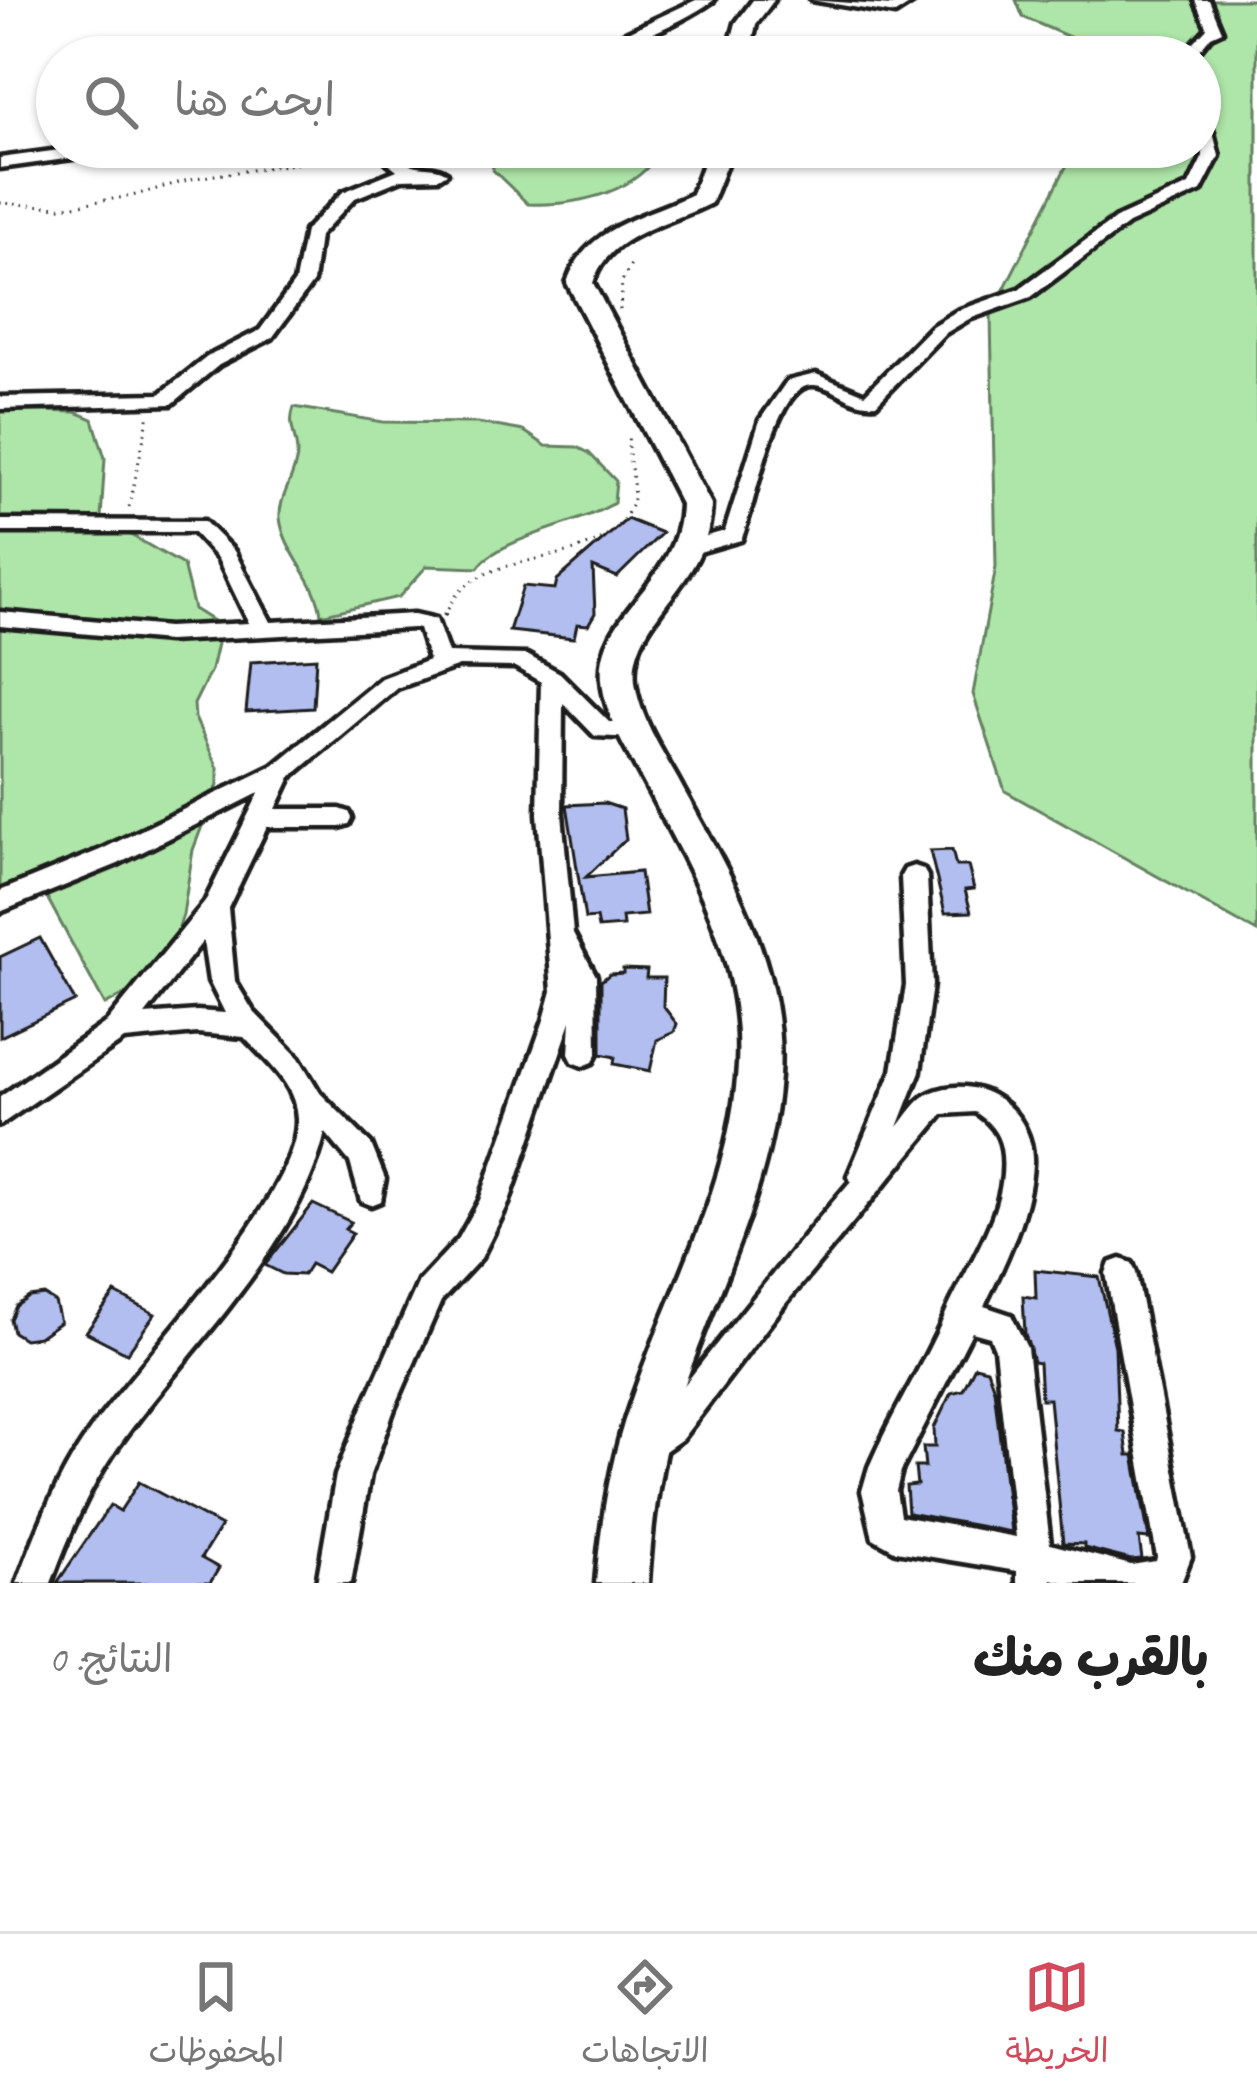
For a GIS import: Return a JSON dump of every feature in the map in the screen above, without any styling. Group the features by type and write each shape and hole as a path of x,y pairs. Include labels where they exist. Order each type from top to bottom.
{"street":[{"path":"630,36 707,0"},
{"path":"743,36 746,23 764,0"},
{"path":"818,0 896,10 910,0"},
{"path":"1202,0 1215,31 1205,36"},
{"path":"0,163 36,158"},
{"path":"404,168 410,172"},
{"path":"622,1583 625,1536 653,1407 750,1141 759,1085 760,1029 756,990 728,910 634,730 617,676 624,644 696,546 696,504 580,284 582,268 603,244 702,198 713,168"},
{"path":"696,546 734,535 755,460 788,388 801,379 820,380 855,399 869,400 938,330 963,314 1025,293 1122,221 1195,188 1202,168"},
{"path":"0,403 146,404 165,400 213,362 266,334 304,282 316,227 349,195 410,172 439,173"},
{"path":"0,526 182,524 210,530 250,598 262,630"},
{"path":"0,620 168,634 382,620 428,623 440,661"},
{"path":"0,902 110,857 282,772 389,682 440,661 492,656 519,660 552,678 603,730 634,730"},
{"path":"334,1583 353,1475 430,1291 470,1248 515,1148 565,991 550,814 552,678"},
{"path":"0,1113 118,1029 215,908 282,772"},
{"path":"259,818 340,818"},
{"path":"852,1200 906,1072 919,985 914,876"},
{"path":"215,908 223,983 247,1026 293,1070 311,1102 352,1140 372,1180 370,1192"},
{"path":"560,937 574,949 583,974 583,1054"},
{"path":"118,1029 197,1022 247,1026"},
{"path":"642,1451 671,1429 934,1104 956,1097 975,1098 993,1107 1016,1141 1018,1164 1004,1217 886,1467 879,1491 885,1526 896,1534 1034,1570 1131,1582 1167,1576 1174,1557 1121,1273"},
{"path":"34,1583 59,1514 101,1442 276,1211 308,1152 311,1102"},
{"path":"961,1315 1000,1325 1011,1348 1022,1408 1034,1570"}],"path":[{"path":"0,203 53,207 133,196 195,178 265,168"},
{"path":"428,623 445,615 457,592 480,578 585,544 629,512 634,494 624,450 631,429 626,418 636,397"},
{"path":"123,524 151,420 146,404"}],"green space":[{"path":"1016,0 1257,0 1257,932 1005,791 973,694 996,567 991,315 1065,168 1221,168 1221,36 1067,36 1023,17"},
{"path":"647,168 598,196 528,204 493,170"},
{"path":"294,407 383,422 478,423 524,431 546,446 577,447 589,453 616,481 614,503 502,548 478,568 427,566 399,597 321,615 280,518 296,462"},
{"path":"0,410 76,412 93,419 105,458 101,518 183,565 194,609 221,626 211,670 194,704 195,718 218,768 218,784 193,850 183,915 170,953 124,995 105,1005 43,890 0,909"}],"building":[{"path":"627,519 662,533 617,577 593,567 595,613 588,625 577,624 574,638 509,631 523,586 555,589 557,580"},
{"path":"316,658 313,708 246,712 251,662"},
{"path":"604,803 622,809 626,839 586,877 640,872 646,915 622,917 623,926 598,928 596,918 585,919 567,805"},
{"path":"952,850 956,866 968,866 974,889 965,890 971,912 945,913 930,851"},
{"path":"40,938 75,1001 0,1037 0,957"},
{"path":"623,969 647,970 646,978 664,978 663,1006 677,1024 674,1032 657,1040 650,1071 614,1064 615,1057 601,1054 601,981"},
{"path":"313,1204 351,1222 345,1229 353,1233 326,1272 310,1264 303,1275 283,1274 265,1265"},
{"path":"1035,1270 1099,1277 1115,1347 1118,1431 1125,1432 1128,1455 1134,1455 1149,1539 1139,1538 1142,1559 1063,1543 1049,1399 1041,1399 1039,1363 1033,1362 1025,1334 1023,1296 1036,1298"},
{"path":"115,1293 155,1314 127,1353 86,1332"},
{"path":"44,1295 55,1302 60,1322 39,1337 24,1339 13,1332 10,1319 16,1306 29,1297"},
{"path":"975,1366 987,1369 994,1389 1011,1532 908,1513 906,1486 917,1485 915,1467 925,1467 923,1447 935,1447 934,1428 951,1393 963,1390"},
{"path":"139,1482 221,1526 201,1558 219,1568 210,1583 57,1583 110,1505 120,1511"}]}
